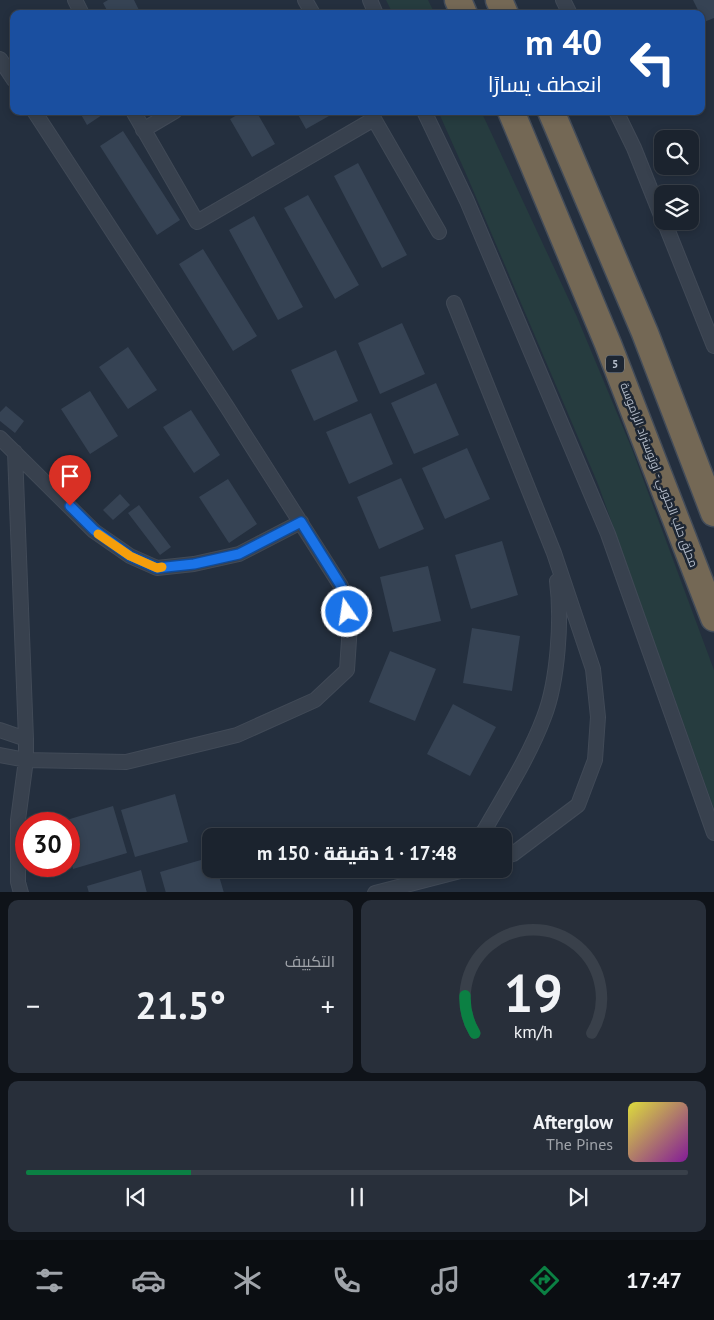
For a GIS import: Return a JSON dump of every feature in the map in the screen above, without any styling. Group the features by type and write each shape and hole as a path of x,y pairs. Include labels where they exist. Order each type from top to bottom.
{"highway":[{"name":"محلق حلب الجنوبي - اوتوستراد الراموسة","path":"513,115 608,344 714,618"},
{"path":"554,115 645,333 714,513"}],"street":[{"path":"0,59 10,74"},
{"path":"0,755 26,760 126,762 237,735 315,700 347,670 350,625 341,586 37,115"},
{"path":"135,115 196,222 371,115 440,232"},
{"path":"143,130 168,115"},
{"path":"426,115 467,201 608,534 714,833"},
{"path":"618,115 634,148 654,198"},
{"path":"667,230 714,346"},
{"path":"454,303 554,553 593,669 598,718 595,760 578,805 512,854"},
{"path":"0,438 94,530 130,556 157,568 194,564 239,554 301,522"},
{"path":"15,452 26,738 26,760 18,820 18,882 21,892"},
{"path":"486,828 515,776 544,716 555,672 558,649 559,596 554,553"},
{"path":"0,730 26,738"},
{"path":"375,892 425,878"}],"green space":[{"path":"386,0 428,0 433,10 391,10"},
{"path":"440,115 483,115 577,317 632,449 714,670 714,809 598,484"}],"building":[{"path":"108,0 134,0 139,10 107,10 103,3"},
{"path":"693,0 714,0 714,18 705,22 705,10 698,10"},
{"path":"81,115 102,115 87,125"},
{"path":"237,115 258,115 275,144 252,157 230,119"},
{"path":"298,115 329,115 329,116 306,129"},
{"path":"123,131 180,220 157,235 100,146"},
{"path":"358,163 407,255 382,268 334,176"},
{"path":"308,195 359,285 335,299 284,208"},
{"path":"254,216 303,307 278,320 229,230"},
{"path":"203,249 257,336 233,351 179,264"},
{"path":"402,323 425,374 380,394 358,343"},
{"path":"128,347 157,390 128,409 99,367"},
{"path":"336,350 358,401 314,421 291,370"},
{"path":"436,383 459,435 414,454 391,403"},
{"path":"90,391 118,436 90,454 61,409"},
{"path":"6,406 24,421 15,433 0,421 0,412"},
{"path":"191,410 220,455 194,473 163,427"},
{"path":"371,413 393,464 349,484 326,432"},
{"path":"467,448 490,499 445,519 422,468"},
{"path":"401,478 424,529 379,549 357,497"},
{"path":"228,479 257,524 229,543 199,497"},
{"path":"120,494 130,505 113,520 103,510"},
{"path":"139,505 171,547 160,555 128,513"},
{"path":"502,541 518,595 471,609 455,555"},
{"path":"428,566 441,621 393,632 380,577"},
{"path":"472,628 520,636 512,691 463,683"},
{"path":"390,651 436,669 415,721 369,702"},
{"path":"453,704 496,727 470,776 427,754"},
{"path":"175,794 188,842 135,857 121,810"},
{"path":"113,806 127,853 80,867 80,816"},
{"path":"202,860 202,878 220,878 224,892 166,892 160,872"},
{"path":"141,870 147,892 89,892 87,886"}],"slow traffic":[{"path":"98,534 130,556 157,568 162,567"}],"route":[{"path":"70,506 94,530 130,556 157,568 194,564 239,554 301,522 341,586 347,612"}]}
